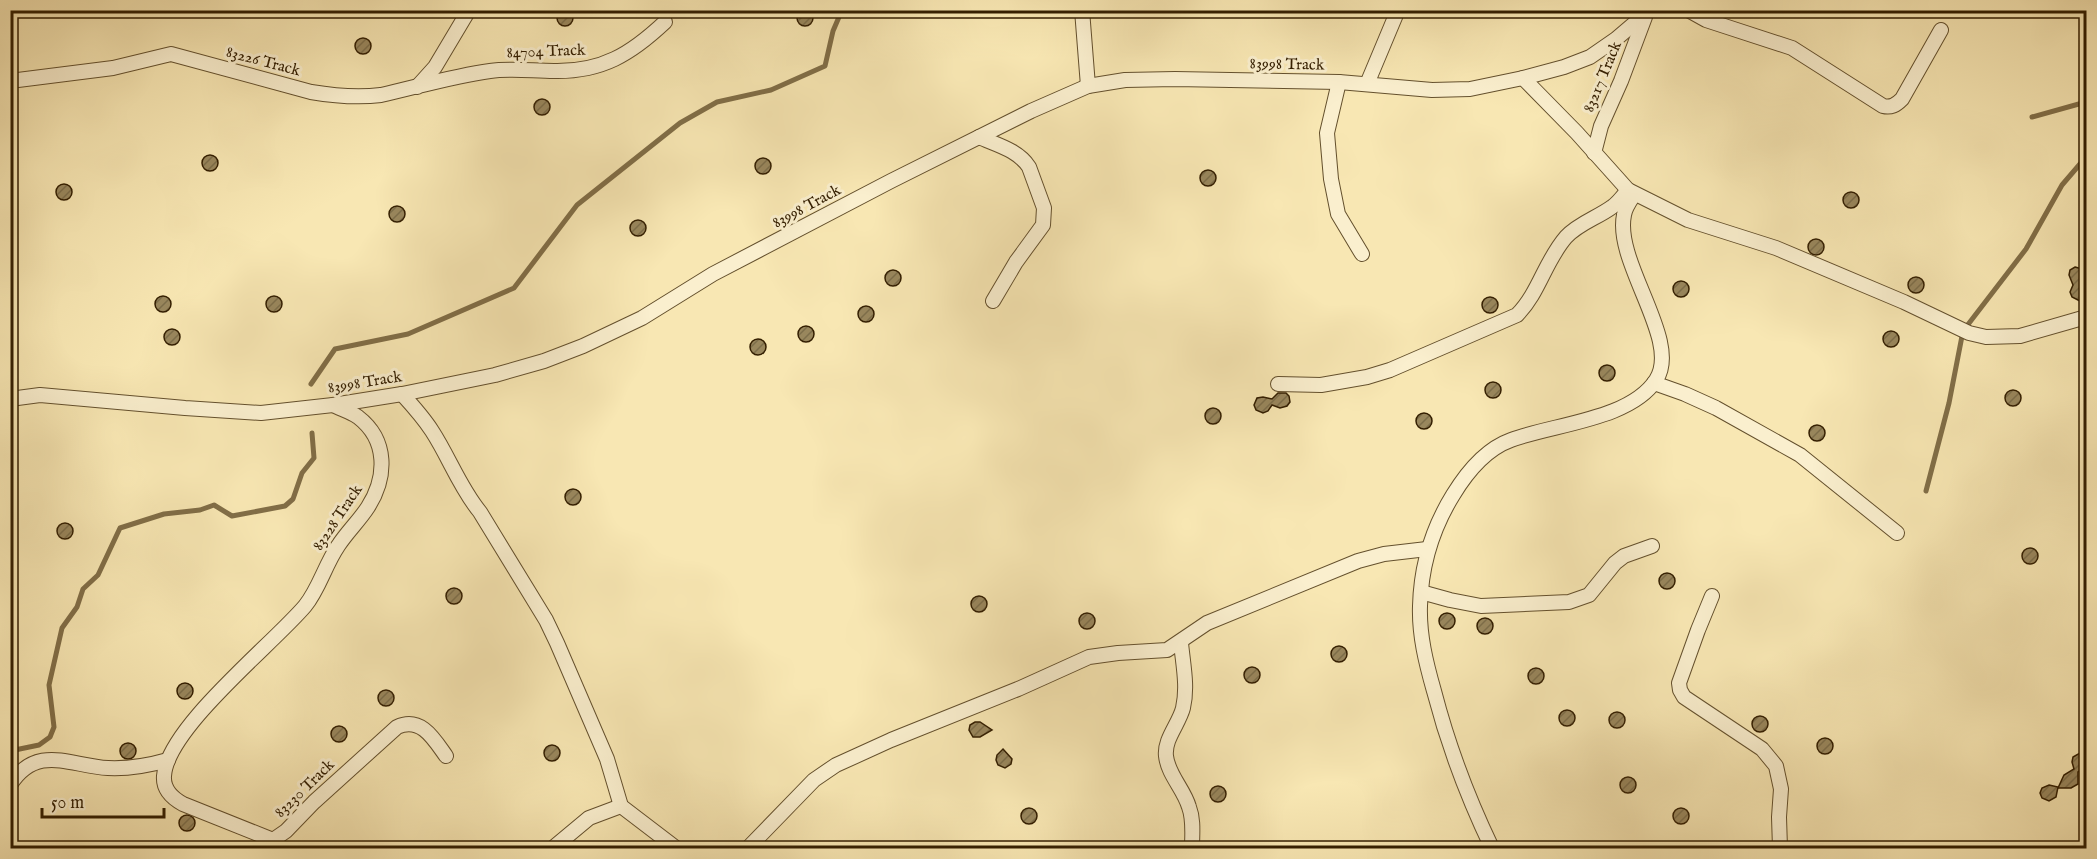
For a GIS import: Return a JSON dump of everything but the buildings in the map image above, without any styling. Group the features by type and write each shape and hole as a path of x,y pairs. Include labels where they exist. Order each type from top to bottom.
{"street":[{"path":"417,87 435,67 469,10"},
{"path":"1082,10 1088,86"},
{"path":"1367,84 1398,10"},
{"path":"1688,10 1706,20 1798,51 1882,106 1888,107 1897,104 1902,99 1941,30"},
{"name":"83217 Track","path":"1523,78 1590,57 1648,13"},
{"name":"83217 Track","path":"1594,153 1601,126 1648,13"},
{"name":"84704 Track","path":"417,87 491,71 585,69 610,62 626,54 665,22"},
{"name":"83226 Track","path":"10,81 113,68 171,54 311,92 334,96 381,95 417,87"},
{"path":"1523,78 1631,193 1688,220 1776,248 1904,302 1969,333 1986,337 2020,336 2086,317"},
{"name":"83998 Track","path":"10,399 40,395 185,408 261,412 333,405 402,394 495,375 544,361 584,346 642,318 724,268 1031,111 1088,86 1125,80 1175,79 1339,82 1432,90 1470,89 1523,78"},
{"path":"1339,82 1327,132 1331,179 1338,214 1362,254"},
{"path":"980,137 1012,151 1024,160 1029,167 1045,213 1039,231 1016,262 993,301"},
{"path":"1492,849 1466,790 1443,726 1424,654 1421,633 1421,592 1427,549 1445,507 1462,480 1487,453 1511,440 1593,418 1640,397 1654,383 1661,369 1661,347 1657,329 1630,259 1623,226 1624,212 1631,193"},
{"path":"1278,384 1321,385 1390,370 1517,315 1527,306 1553,253 1567,236 1631,193"},
{"path":"1654,383 1685,393 1716,408 1800,455 1897,533"},
{"path":"402,394 433,432 469,500 480,512 546,620 608,759 621,806 676,849"},
{"name":"83228 Track","path":"311,597 338,545 368,508 376,493 383,462 381,449 366,424 356,416 333,405"},
{"path":"1421,592 1481,606 1569,602 1589,595 1615,563 1624,556 1652,546"},
{"path":"748,849 814,780 836,765 891,740 1018,689 1089,657 1101,654 1167,650 1181,643 1208,623 1358,561 1384,554 1427,549"},
{"path":"1713,596 1679,683 1680,690 1684,697 1762,749 1776,766 1781,789 1780,849"},
{"name":"83230 Track","path":"311,597 306,605 226,684 178,741 168,760 164,777 166,788 175,800 272,844 314,802 397,727 403,724 420,725 428,731 446,756"},
{"path":"1181,643 1185,696 1183,708 1168,740 1166,755 1189,804 1192,849"},
{"path":"10,785 31,764 42,760 53,759 92,766 141,768 168,760"},
{"path":"553,849 589,818 621,806"}],"waterway":[{"path":"311,384 335,349 408,334 514,288 577,205 680,123 717,102 771,90 825,66 833,31 842,10"},
{"path":"2032,117 2086,102"},
{"path":"1926,491 1949,403 1963,331 2026,249 2062,185 2086,157"},
{"path":"10,751 39,745 50,737 54,727 49,685 62,628 77,607 83,589 98,575 120,528 164,514 200,510 214,505 232,516 285,506 293,499 302,473 314,458 312,433"}]}
